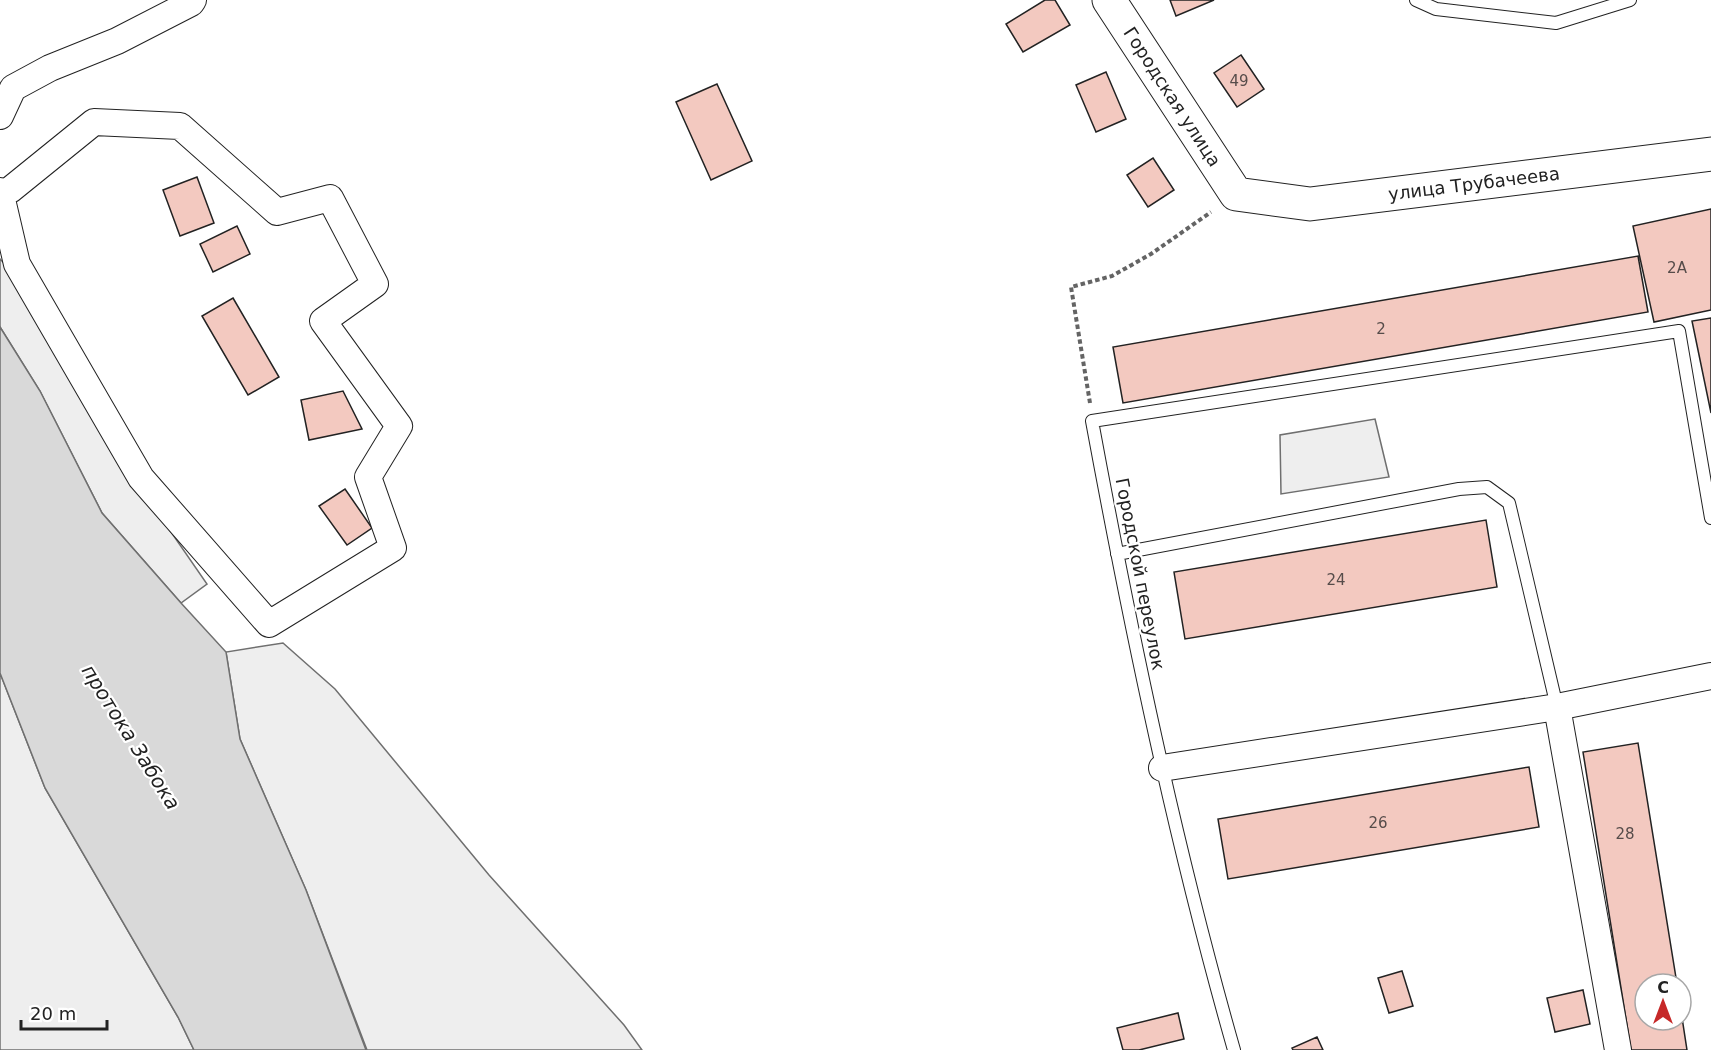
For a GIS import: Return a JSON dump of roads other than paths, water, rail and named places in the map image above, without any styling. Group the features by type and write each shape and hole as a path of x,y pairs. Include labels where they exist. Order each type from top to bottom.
{"main road":[{"name":"Городская улица","path":"1109,0 1236,194"},
{"name":"улица Трубачеева","path":"1236,194 1310,204 1711,154"}],"street":[{"path":"0,116 13,88 50,68 117,41 193,0"},
{"path":"94,122 180,126 278,212 330,198 375,285 323,321 399,426 368,477 393,548 269,624 141,478 17,264 5,191 94,122"},
{"path":"1162,768 1557,707 1711,676"},
{"path":"1557,707 1618,1050"}],"lane":[{"path":"1416,0 1436,9 1556,23 1630,0"},
{"name":"Городской переулок","path":"1234,1050 1215,983 1162,768 1092,421 1679,331 1711,518"},
{"path":"1117,554 1459,489 1487,487 1509,503 1557,707"}],"water":[{"name":"протока Забока","path":"0,327 40,391 102,513 226,652 240,739 306,890 366,1050 194,1050 178,1017 45,788 0,673"}]}
